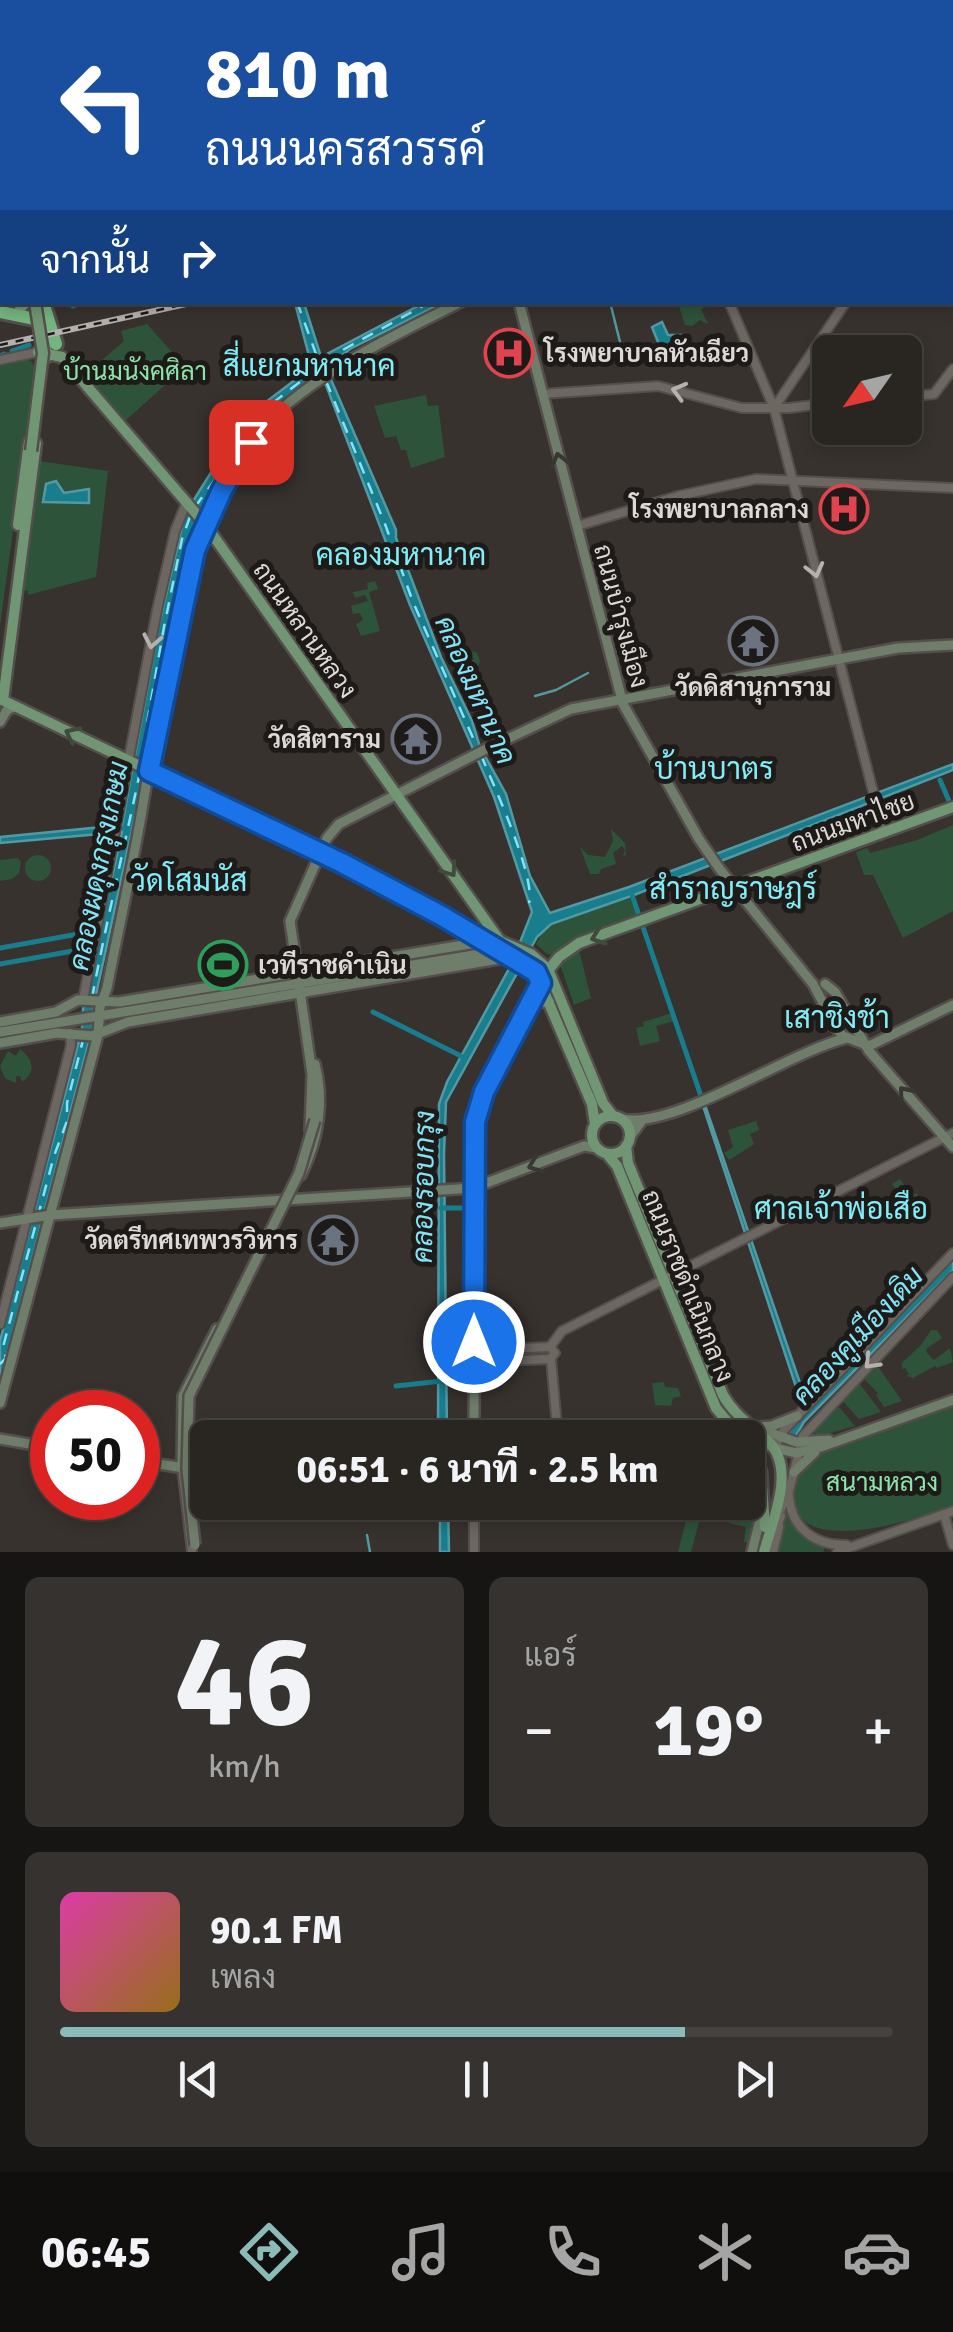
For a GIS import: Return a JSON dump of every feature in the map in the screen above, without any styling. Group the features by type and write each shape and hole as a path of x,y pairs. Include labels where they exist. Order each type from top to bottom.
{"highway":[{"path":"0,312 36,307 46,349"}],"main road":[{"path":"0,1403 50,1215 88,1037 101,1016 202,520 260,431 280,411 331,375 455,305"},
{"name":"ถนนบำรุงเมือง","path":"520,305 621,699 709,854 814,988 836,1030"},
{"path":"23,489 43,354 36,307"},
{"path":"0,663 46,349"},
{"path":"0,720 46,349"},
{"name":"ถนนหลานหลวง","path":"46,349 202,520 509,950"},
{"path":"187,1466 182,1396 277,1212 292,1196 304,1154 312,1108 291,916 329,835 339,824 558,714 898,648 953,645"},
{"path":"1,700 321,852 477,939 531,958 548,969 603,1103 629,1129 628,1142"},
{"path":"0,720 16,706"},
{"name":"ถนนมหาไชย","path":"541,983 548,969 574,946 952,808"},
{"path":"12,1030 101,1016 286,974 299,977 402,966 477,939"},
{"path":"0,1022 12,1030 88,1037 299,977 509,950"},
{"path":"531,958 558,958"},
{"path":"531,958 593,1108 592,1136 602,1151"},
{"path":"187,1466 191,1397 292,1196 317,1133 320,1096 299,977"},
{"path":"474,1420 468,1188 476,1118 484,1092 541,983"},
{"path":"814,988 826,984"},
{"path":"826,984 840,1000 866,1046 949,1135 953,1147"},
{"path":"826,984 828,1012"},
{"path":"0,1043 12,1030 83,996 204,993 226,1000"},
{"path":"532,1000 548,1002"},
{"path":"828,1012 830,1002 840,1000"},
{"path":"836,1030 866,1046 953,1005"},
{"path":"56,1012 80,1019"},
{"path":"847,1038 852,1022"},
{"path":"830,1042 836,1030"},
{"path":"595,1124 618,1118 640,1122 703,1100 830,1042 847,1038"},
{"path":"194,1552 187,1469 189,1396 302,1165 315,1120 316,1068"},
{"path":"0,1223 50,1215 292,1196 468,1188 584,1146 620,1152 640,1122"},
{"name":"ถนนราชดำเนินกลาง","path":"628,1142 627,1162 714,1402 726,1420"},
{"name":"ถนนราชดำเนินกลาง","path":"602,1151 617,1166 723,1395 746,1420"},
{"path":"268,1199 277,1212"},
{"path":"194,1552 184,1455 185,1398 213,1338"},
{"path":"763,1552 774,1490 788,1445 836,1440 953,1400"},
{"path":"765,1425 797,1416"},
{"name":"ถนนราชดำเนินกลาง","path":"765,1432 788,1445"},
{"path":"0,1439 30,1444"},
{"name":"ถนนราชดำเนินกลาง","path":"765,1440 788,1445"},
{"path":"794,1472 820,1444"},
{"path":"160,1464 187,1466"},
{"path":"765,1500 768,1527"},
{"path":"759,1520 763,1552"}],"street":[{"path":"730,305 774,408 883,830"},
{"path":"774,408 844,305"},
{"path":"0,360 46,349"},
{"path":"922,395 934,394 953,370"},
{"path":"542,394 658,386 722,405 774,408 812,405"},
{"path":"577,526 678,496 756,480 953,488"},
{"path":"83,996 171,546 188,503"},
{"path":"0,1324 88,1037"},
{"path":"556,1420 548,1353 562,1331 670,1283 748,1236 949,1135"},
{"path":"768,1527 789,1491 794,1472 788,1445 797,1416 953,1254"},
{"path":"788,1445 813,1424 953,1277"},
{"path":"474,1356 548,1353"},
{"path":"813,1424 812,1435 820,1444"},
{"path":"187,1466 194,1552"},
{"path":"789,1491 792,1513 803,1531 825,1548 858,1544"},
{"path":"763,1552 782,1516 787,1511 792,1513"},
{"path":"837,1552 949,1513 953,1545"},
{"path":"474,1520 474,1552"}],"green space":[{"path":"679,305 710,305 701,309 708,324 700,320 692,326 685,325"},
{"name":"บ้านมนังคศิลา","path":"147,324 185,367 125,421 85,375 124,341 121,331"},
{"path":"25,359 35,368 0,626 0,364"},
{"path":"426,395 428,406 438,405 445,457 411,468 406,450 401,450 396,436 385,438 374,406"},
{"path":"39,461 108,471 96,577 28,595 28,591 22,590"},
{"path":"375,581 378,589 369,592 380,631 361,636 356,624 363,620 360,613 353,614 351,606 368,601 365,595 355,598 353,592 368,589 367,583"},
{"path":"453,645 467,664 474,659 466,649 477,653 477,670 466,672 446,650"},
{"path":"953,825 953,911 903,938 873,875 864,875 856,852 867,848 870,853 917,840"},
{"path":"611,829 625,843 626,855 623,856 622,846 613,853 616,864 601,869 599,874 590,874 580,847 588,855 605,857 613,841"},
{"path":"38,855 47,859 51,868 47,877 38,881 29,877 25,868 29,859"},
{"path":"18,858 19,873 0,881 0,860"},
{"path":"632,897 639,918 567,944 554,955 536,944 551,925"},
{"path":"579,950 591,998 574,1005 560,964"},
{"path":"672,1013 674,1021 656,1026 660,1041 640,1046 636,1028"},
{"path":"20,1049 28,1057 31,1070 22,1082 16,1076 16,1083 5,1078 0,1066 8,1051 16,1056"},
{"path":"756,1121 759,1130 750,1134 754,1144 729,1160 724,1153 733,1147 728,1130"},
{"path":"900,1179 912,1196 916,1193 927,1206 912,1217 892,1184"},
{"path":"931,1330 937,1330 942,1338 926,1349 927,1353 934,1360 950,1348 953,1362 913,1378 907,1376 902,1363"},
{"path":"877,1365 902,1401 884,1407 878,1393 864,1379"},
{"path":"664,1382 665,1387 678,1388 681,1396 673,1398 671,1406 655,1405 652,1383"},
{"path":"859,1383 881,1412 859,1419 843,1401"},
{"path":"838,1406 855,1426 816,1437 814,1430"},
{"name":"สนามหลวง","path":"953,1407 953,1507 891,1525 843,1531 806,1522 795,1510 796,1480 815,1456"},
{"path":"787,1514 805,1535 824,1546 824,1552 775,1552"},
{"path":"686,1520 700,1520 691,1552 678,1552"},
{"path":"753,1520 751,1543 744,1542 746,1527 729,1523"}],"water":[{"path":"296,305 305,305 321,357 418,306 438,305 350,349 326,368 396,530 441,657 480,747 506,794 530,876 550,913 629,887 953,764 953,770 551,924 537,937 446,1102 447,1420 438,1420 439,1104 447,1082 511,965 532,912 494,797 410,605 326,385 315,376 255,424 203,506 189,538 142,784 94,1004 93,1026 0,1382 0,1341 82,1029 122,832 0,843 0,837 122,825 159,625 185,514 245,418 312,367"},
{"path":"662,322 668,335 686,335 690,345 686,342 668,347 671,354 664,357 652,327"},
{"path":"56,481 64,493 89,489 89,503 43,502 46,484"},
{"path":"702,1103 800,1383 802,1405"},
{"path":"953,1259 953,1270 804,1422 795,1437 788,1435 793,1426"},
{"path":"440,1520 448,1520 449,1552 440,1552"}],"waterway":[{"path":"611,305 625,362"},
{"path":"12,351 29,345"},
{"path":"0,356 4,354"},
{"path":"535,696 588,673"},
{"path":"940,780 952,808"},
{"path":"631,892 703,1102"},
{"name":"คลองผดุงกรุงเกษม","path":"0,948 95,931"},
{"name":"คลองผดุงกรุงเกษม","path":"0,964 73,951"},
{"path":"373,1012 465,1058"},
{"name":"คลองรอบกรุง","path":"441,1208 467,1208"},
{"path":"396,1386 442,1381"},
{"path":"367,1535 370,1552"}],"ferry route":[{"path":"298,305 323,373"},
{"path":"195,507 232,456 249,421 339,352 425,305"},
{"path":"326,381 413,602 477,747"},
{"path":"141,765 164,627 191,514"},
{"path":"481,755 520,852 529,903"},
{"path":"92,998 140,772"},
{"path":"0,1364 6,1358 3,1347 67,1121 67,1103 83,1040"}],"railway":[{"path":"0,345 181,305"}],"place":[{"name":"โรงพยาบาลหัวเฉียว","path":"509,353"},
{"name":"โรงพยาบาลกลาง","path":"844,509"},
{"name":"วัดดิสานุการาม","path":"753,641"},
{"name":"วัดสิตาราม","path":"416,739"},
{"name":"เวทีราชดำเนิน","path":"223,965"},
{"name":"วัดตรีทศเทพวรวิหาร","path":"333,1240"}],"district":[{"name":"สี่แยกมหานาค","path":"309,366"},
{"name":"คลองมหานาค","path":"401,555"},
{"name":"บ้านบาตร","path":"714,769"},
{"name":"วัดโสมนัส","path":"189,881"},
{"name":"สำราญราษฎร์","path":"733,889"},
{"name":"เสาชิงช้า","path":"837,1018"},
{"name":"ศาลเจ้าพ่อเสือ","path":"841,1209"}],"route":[{"path":"251,442 222,490 195,550 149,771 342,863 536,972 541,983 484,1092 475,1122 474,1342"}],"water label":[{"name":"คลองคูเมืองเดิม","path":"858,1336"}]}
